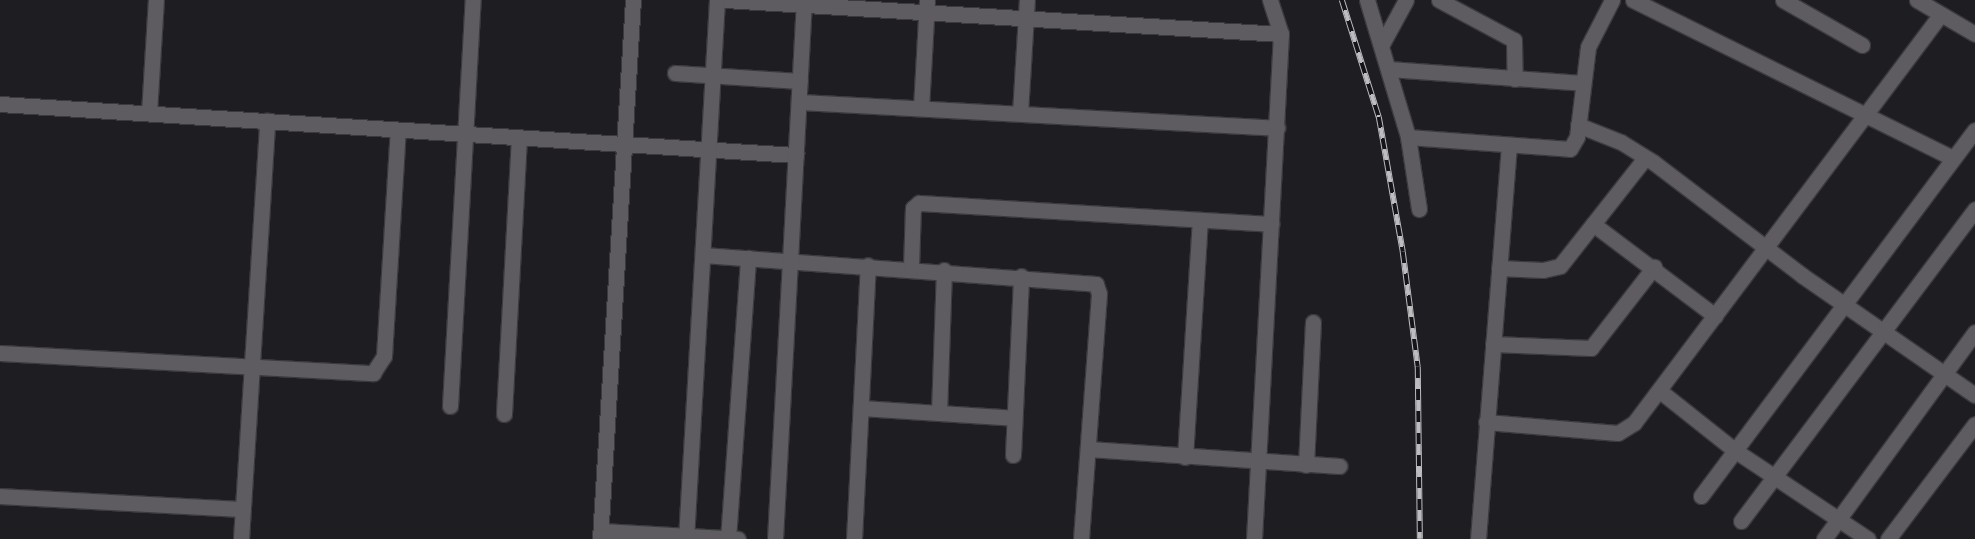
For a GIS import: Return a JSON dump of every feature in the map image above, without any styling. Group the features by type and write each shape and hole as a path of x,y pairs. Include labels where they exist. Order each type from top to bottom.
{"street":[{"path":"149,113 156,0"},
{"path":"450,406 473,0"},
{"path":"633,0 600,535 732,539 748,258"},
{"path":"686,537 717,0"},
{"path":"725,0 926,7 1026,21 1280,34"},
{"path":"1020,113 1027,0"},
{"path":"1254,539 1260,463 1280,34 1270,0"},
{"path":"1367,0 1382,44 1408,137 1419,209"},
{"path":"1382,44 1406,0"},
{"path":"1439,0 1514,40 1518,52 1515,79"},
{"path":"1408,137 1509,146 1570,149 1576,142 1588,47 1612,0"},
{"path":"1633,0 1868,114 1953,158"},
{"path":"1783,0 1862,45"},
{"path":"1917,0 1975,34"},
{"path":"776,539 788,261 804,3"},
{"path":"921,108 926,7"},
{"path":"1486,422 1618,433 1634,424 1868,114 1941,14"},
{"path":"1389,69 1582,84"},
{"path":"675,72 800,81"},
{"path":"799,102 1277,128"},
{"path":"0,104 709,152 796,155"},
{"path":"241,539 267,121"},
{"path":"1578,125 1645,158 1847,307 1975,395"},
{"path":"0,353 362,375 380,368 398,130"},
{"path":"1701,496 1847,307 1975,130"},
{"path":"504,414 519,138"},
{"path":"1478,539 1509,146"},
{"path":"1499,268 1553,269 1593,224 1645,158"},
{"path":"912,267 913,208 919,202 1271,224"},
{"path":"1741,520 1774,478 1881,331 1975,209"},
{"path":"1186,457 1200,220"},
{"path":"1593,224 1654,267 1716,316"},
{"path":"703,255 912,267 1093,281 1099,289 1089,449 1081,539"},
{"path":"854,539 868,265"},
{"path":"1493,344 1591,348 1654,267"},
{"path":"939,413 944,270"},
{"path":"1013,455 1021,276"},
{"path":"1306,465 1313,322"},
{"path":"1824,539 1975,332"},
{"path":"1660,391 1736,452 1868,539"},
{"path":"861,408 1014,418"},
{"path":"1888,539 1975,424"},
{"path":"1089,449 1260,463 1339,466"},
{"path":"0,496 243,509"}],"railway":[{"path":"1342,0 1379,117 1403,252 1418,367 1420,539"}]}
